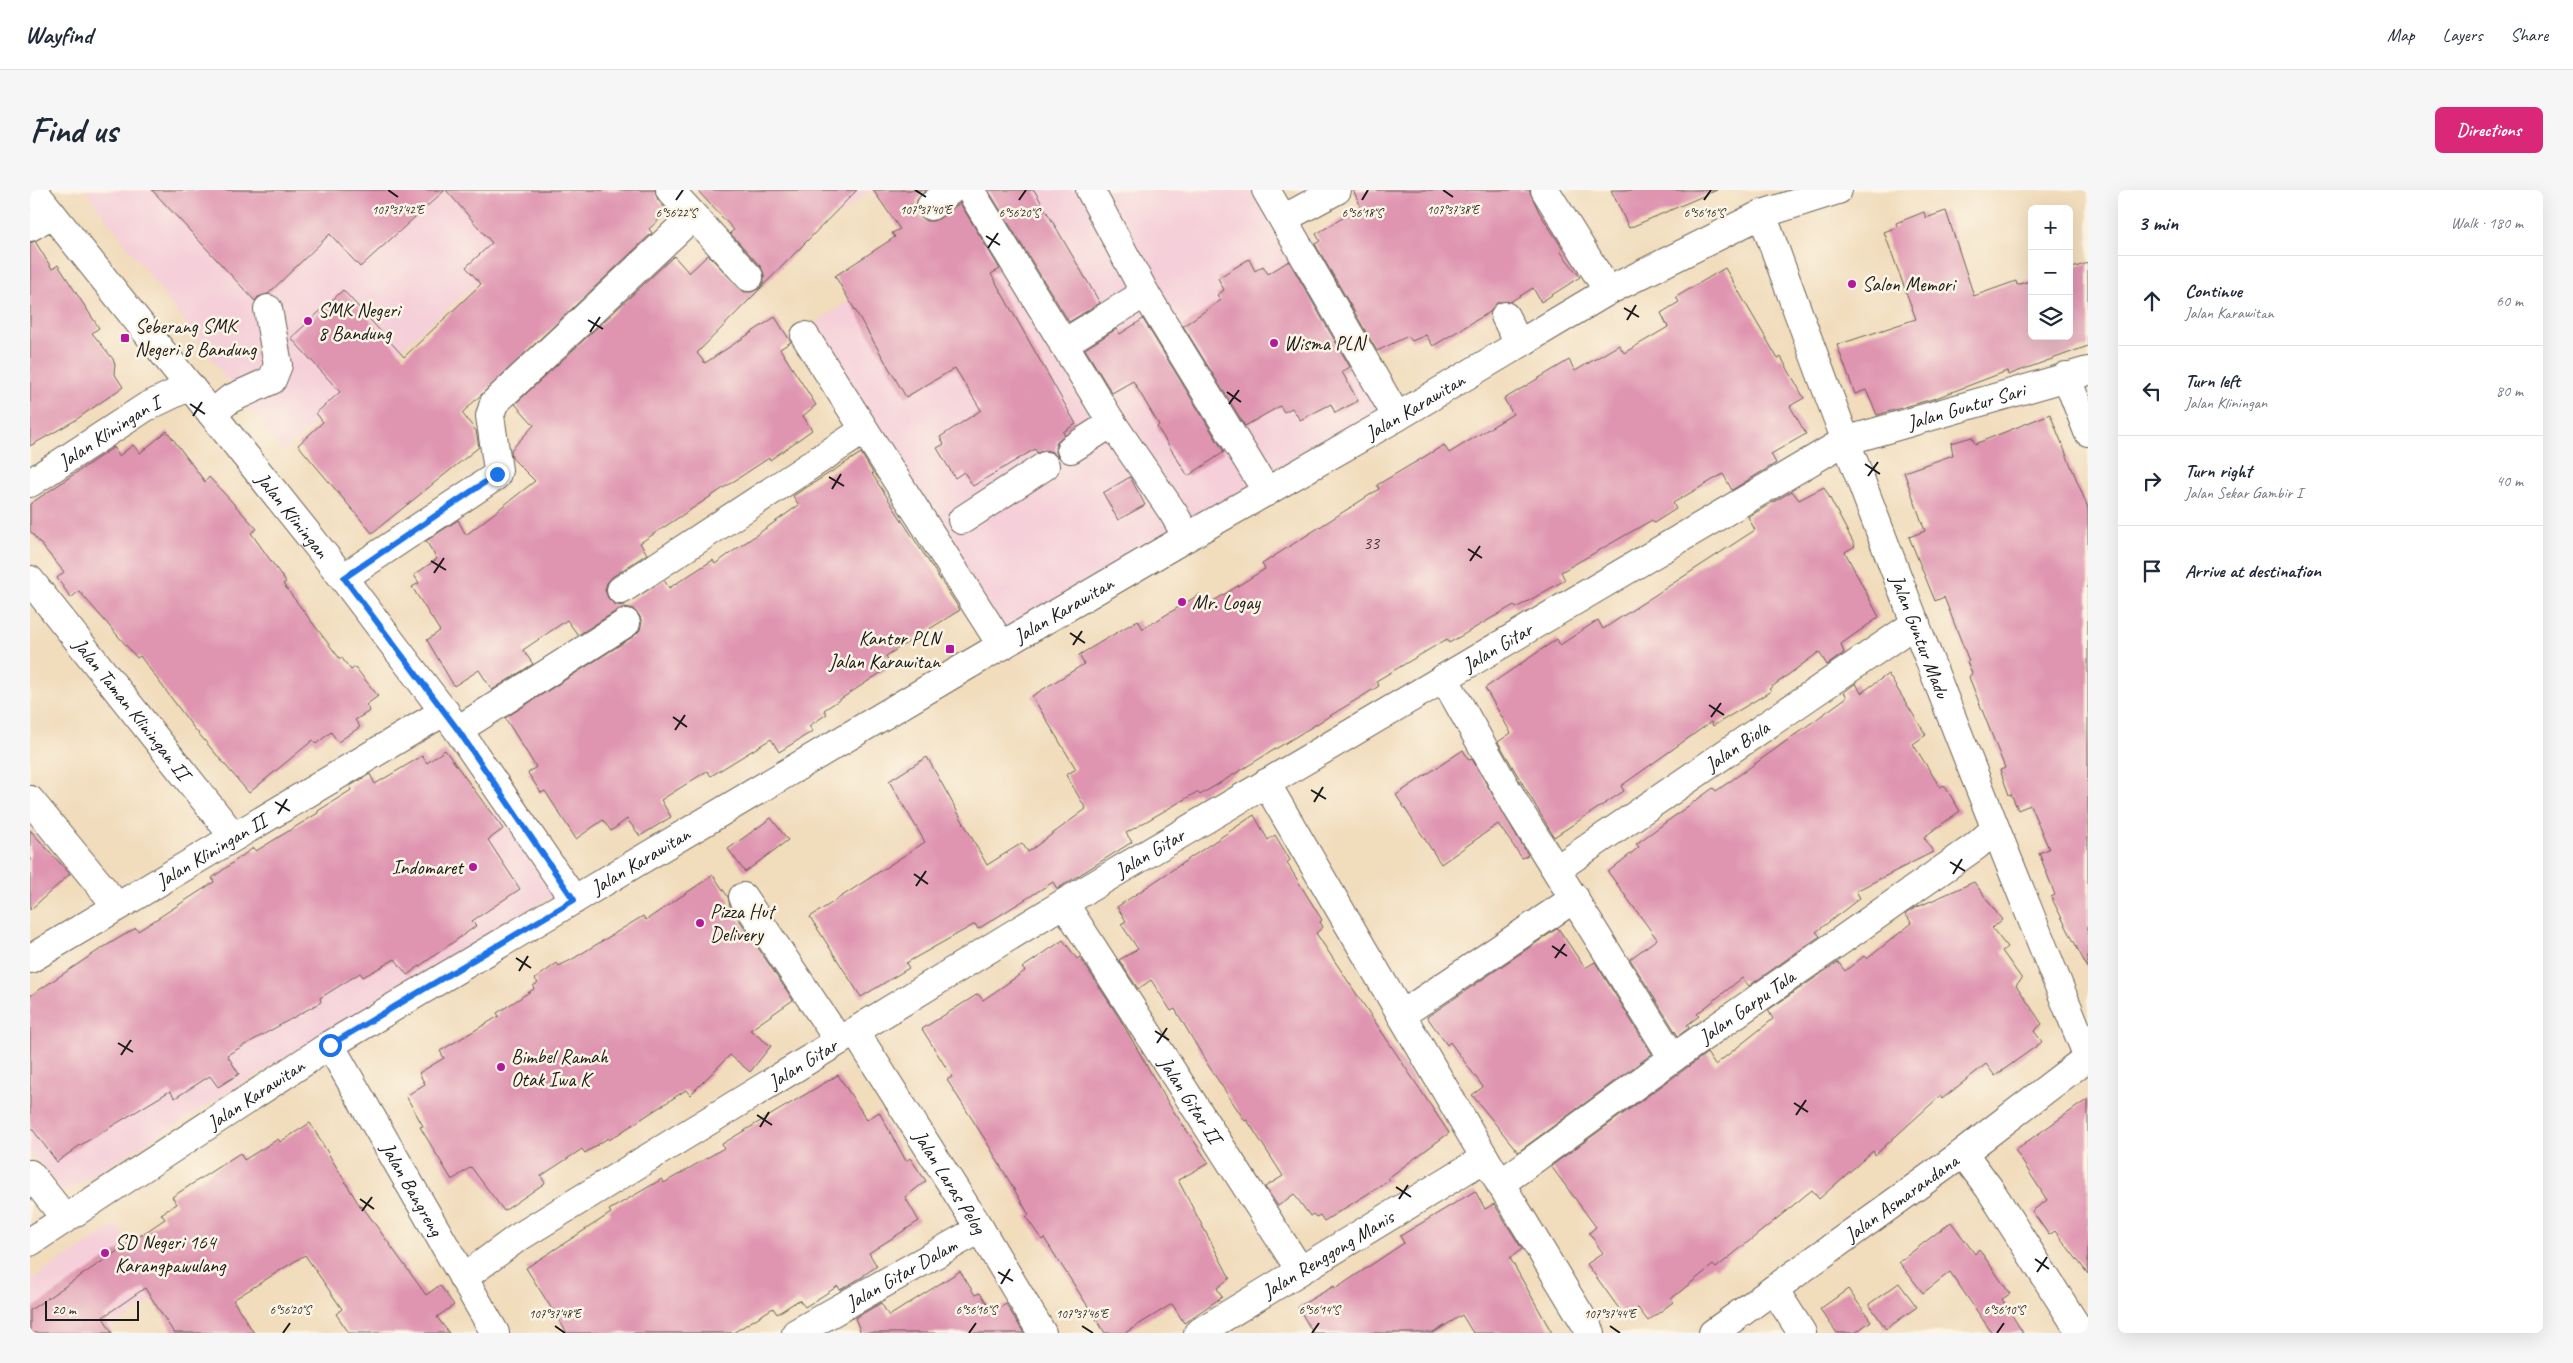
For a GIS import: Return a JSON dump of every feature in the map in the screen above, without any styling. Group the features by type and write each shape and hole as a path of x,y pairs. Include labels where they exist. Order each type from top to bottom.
{"street":[{"name":"Jalan Kliningan","path":"33,190 41,220 190,386 344,578 452,720 574,900"},
{"path":"670,190 692,217 750,277"},
{"path":"970,190 1112,423 1187,536"},
{"path":"1090,190 1145,293 1267,492"},
{"path":"1266,190 1397,417"},
{"path":"1283,219 1337,190"},
{"path":"1545,190 1608,291"},
{"name":"Jalan Karawitan","path":"30,1242 330,1045 1187,536 1397,417 1608,291 1762,214 1838,190"},
{"name":"Jalan Guntur Madu","path":"1762,214 1845,442 1994,830 2088,1057"},
{"path":"344,578 496,476 498,470 490,416 494,403 692,217"},
{"path":"1064,344 1145,293"},
{"path":"212,414 230,398 272,380 278,365 268,309"},
{"path":"1505,316 1520,344"},
{"name":"Jalan Karawitan","path":"805,336 1002,646"},
{"path":"2077,374 2088,432"},
{"name":"Jalan Guntur Sari","path":"1845,442 2077,374"},
{"name":"Jalan Kliningan I","path":"30,483 146,406 190,386"},
{"path":"1071,449 1112,423"},
{"path":"621,590 864,430"},
{"name":"Jalan Gitar","path":"463,1278 516,1239 1064,903 1266,782 1845,442"},
{"path":"962,520 1045,466"},
{"name":"Jalan Taman Kliningan II","path":"30,580 234,837"},
{"path":"452,720 626,623"},
{"name":"Jalan Biola","path":"1557,869 1916,623"},
{"path":"1444,678 1518,809 1673,1058"},
{"name":"Jalan Kliningan II","path":"30,959 234,837 452,720"},
{"path":"1266,782 1500,1184 1588,1326"},
{"path":"30,800 117,906"},
{"name":"Jalan Garpu Tala","path":"1500,1184 1673,1058 1976,846 1994,830"},
{"name":"Jalan Laras Pelog","path":"743,897 847,1037 980,1229 1042,1333"},
{"path":"1401,1015 1575,898"},
{"name":"Jalan Gitar II","path":"1064,903 1300,1270"},
{"name":"Jalan Bangreng","path":"330,1045 495,1333"},
{"name":"Jalan Asmarandana","path":"1713,1333 1964,1153 2088,1057"},
{"path":"1964,1153 1989,1188 2081,1333"},
{"name":"Jalan Renggong Manis","path":"1198,1333 1485,1158"},
{"path":"30,1174 65,1218"},
{"name":"Jalan Gitar Dalam","path":"796,1333 980,1229"},
{"path":"1774,1289 1802,1333"}],"shaded area":[{"name":"SMK Negeri 8 Bandung","path":"85,190 584,190 282,452"},
{"path":"815,190 871,190 840,216"},
{"path":"950,190 1282,190 1401,403 1005,630 811,327 966,219"},
{"path":"497,811 554,895 63,1193 30,1151 30,1097"},
{"name":"SD Negeri 164 Karangpawulang","path":"117,1225 164,1293 103,1333 30,1333 30,1281"}],"building":[{"path":"152,190 445,190 360,267 330,234 268,294 258,297 255,301"},
{"path":"446,190 655,190 658,200 668,211 649,229 652,233 462,413 476,431 479,447 372,533 298,445 323,422 316,413 340,392 291,338 343,290 404,357 481,284 466,267 492,243"},
{"path":"697,190 857,190 697,353 705,363 775,317 791,342 780,349 816,405 803,416 812,430 770,460 769,458 640,543 647,554 612,577 607,583 605,590 608,598 614,604 622,606 664,580 669,588 713,560 715,564 799,505 793,496 861,453 872,474 960,610 886,656 891,666 824,710 827,714 809,726 813,731 779,752 771,739 711,776 707,771 661,800 671,817 640,836 627,819 611,831 603,820 576,839 545,791 541,793 528,773 536,767 505,718 634,636 640,630 642,622 639,615 633,609 625,607 578,635 567,620 523,650 533,664 492,690 479,670 454,686 427,640 440,631 412,587 419,583 414,575 437,559 426,541 458,520 466,535 535,481 512,458 511,450 534,425 515,404 674,256 689,273 708,255 744,292 752,292 760,288 764,282 764,274 761,267 730,233 734,230"},
{"path":"873,190 926,190 917,200 916,208 919,216 926,221 940,218 960,203 1000,269 991,274 1076,424 1063,432 1065,435 1057,441 1055,449 1058,457 1052,452 1045,450 1037,453 1035,449 973,486 964,472 955,478 937,448 944,444 940,437 981,410 955,368 906,397 835,276 895,237 892,233 900,229"},
{"path":"988,190 1034,190 1100,303 1069,322"},
{"path":"1353,190 1529,190 1539,212 1563,249 1560,251 1580,277 1541,302 1533,288 1510,302 1498,302 1490,312 1433,346 1426,335 1412,341 1408,336 1377,351 1315,244 1320,241 1316,234 1361,207"},
{"path":"1611,190 1717,190 1629,228"},
{"path":"1946,211 1974,296 2016,281 2017,285 2028,281 2028,340 2073,340 2073,268 2088,263 2088,346 2008,375 2007,371 1936,398 1877,415 1866,390 1855,394 1837,345 1916,319 1884,232 1897,227 1896,223 1924,212 1926,218"},
{"path":"35,241 52,269 58,265 99,328 92,333 113,359 115,365 114,373 123,387 74,421 30,446 30,243"},
{"path":"1249,259 1255,271 1263,266 1268,274 1289,261 1350,367 1342,372 1358,401 1335,413 1331,404 1300,420 1292,408 1284,412 1280,406 1245,426 1183,326 1221,300 1217,295 1224,290 1218,278"},
{"path":"1725,268 1778,359 1781,357 1804,398 1790,406 1806,434 1771,454 1776,463 1732,490 1723,474 1673,503 1676,509 1654,523 1652,520 1561,572 1565,580 1516,608 1514,605 1449,643 1447,639 1376,681 1379,686 1200,795 1197,792 1126,833 1132,842 1057,889 1053,882 978,929 975,924 906,963 909,968 861,997 810,917 925,842 889,781 927,757 987,865 1022,843 1028,852 1086,809 1066,775 1076,769 1032,696 1084,664 1079,655 1138,620 1143,629 1200,594 1207,605 1265,569 1262,564 1379,489 1377,485 1444,445 1449,453 1513,414 1504,399 1569,360 1575,371 1619,345 1624,353 1668,327 1661,313 1679,302 1676,297"},
{"path":"1143,319 1224,452 1188,476 1157,427 1159,425 1133,381 1112,393 1085,349 1116,329 1120,334"},
{"path":"2050,414 2088,508 2088,969 2051,897 2055,895 2039,853 2049,849 2030,805 2018,810 2011,794 2009,795 2000,770 2005,768 1969,677 1972,673 1967,662 1969,661 1944,597 1935,601 1909,537 1925,531 1904,472 1953,455 1951,443 1972,437 1975,444"},
{"path":"167,431 205,482 209,477 257,529 251,533 286,582 283,584 340,659 341,657 351,670 355,667 378,696 366,705 370,711 355,720 360,727 338,742 331,732 316,744 313,740 249,793 193,727 140,656 137,658 79,591 71,598 57,578 64,572 30,531 30,504 114,447 119,456 133,445 140,453"},
{"path":"1130,477 1145,505 1118,520 1103,493"},
{"path":"1824,487 1855,546 1845,552 1879,617 1841,644 1844,653 1827,665 1819,652 1769,689 1771,691 1713,726 1711,722 1621,786 1624,791 1554,837 1498,742 1511,733 1485,688 1557,639 1560,645 1598,620 1603,629 1755,530 1748,517 1792,491 1799,500"},
{"path":"1888,674 1926,735 1913,744 1940,787 1944,785 1960,811 1924,837 1933,852 1856,891 1860,898 1816,932 1820,936 1749,986 1742,978 1697,1014 1699,1016 1687,1025 1689,1028 1678,1036 1630,959 1657,939 1608,872 1639,847 1636,844 1713,788 1716,791 1745,771 1847,697 1844,692 1856,683 1861,693"},
{"path":"445,750 503,829 488,840 520,889 472,921 476,926 407,975 395,959 363,977 360,973 320,998 321,1002 227,1055 239,1074 218,1087 210,1076 175,1098 170,1091 79,1146 57,1162 30,1126 30,996 99,950 136,928 138,931 214,882 212,878 253,848 256,851 318,813 318,811 351,790 350,786 370,774 375,784 422,756 427,763"},
{"path":"1463,750 1469,760 1472,759 1528,855 1522,858 1498,824 1441,864 1396,795"},
{"path":"1254,815 1268,840 1275,835 1290,860 1287,863 1322,920 1320,922 1323,927 1316,933 1449,1133 1388,1178 1390,1180 1324,1221 1320,1215 1316,1217 1313,1214 1310,1216 1294,1194 1278,1206 1265,1187 1283,1176 1247,1120 1245,1121 1208,1065 1175,1009 1171,1011 1151,980 1138,989 1119,960 1138,949 1121,924 1126,921 1117,907"},
{"path":"771,818 788,840 745,872 728,849"},
{"path":"30,830 70,874 30,910"},
{"path":"713,875 728,897 730,906 793,1000 750,1030 771,1046 750,1072 730,1055 690,1095 686,1090 609,1140 608,1138 585,1153 582,1149 541,1176 545,1183 504,1211 471,1167 452,1180 420,1127 423,1126 406,1096 425,1084 419,1073 444,1058 440,1051 499,1016 497,1013 534,989 533,986 538,983 535,979 557,963 559,966 571,960 643,916 646,920"},
{"path":"1974,882 2002,920 1992,928 2007,947 2002,951 2022,979 2016,985 2042,1024 2034,1031 2042,1042 1995,1076 1986,1064 1942,1099 1940,1096 1875,1155 1873,1151 1819,1199 1812,1190 1716,1268 1713,1265 1671,1299 1673,1302 1648,1321 1638,1308 1625,1317 1587,1264 1603,1253 1589,1233 1596,1227 1551,1166 1707,1053 1715,1065 1773,1019 1768,1010 1838,962 1845,971 1864,956 1867,959 1912,923 1905,914"},
{"path":"1558,928 1585,968 1595,962 1652,1054 1518,1152 1472,1095 1483,1087 1450,1042 1447,1045 1427,1017"},
{"path":"1063,940 1077,959 1080,957 1120,1019 1170,1106 1209,1163 1178,1180 1230,1278 1217,1288 1222,1297 1184,1323 1172,1304 1125,1333 1105,1333 1044,1238 1042,1240 1026,1217 1029,1215 986,1141 947,1080 952,1077 922,1029 978,994 983,1000 1025,971 1022,968"},
{"path":"838,1075 867,1120 879,1112 906,1161 910,1158 926,1181 905,1197 919,1221 869,1253 877,1266 840,1290 838,1286 805,1307 799,1300 777,1314 773,1308 733,1333 567,1333 526,1268 611,1213 609,1210 662,1179 664,1183 724,1148 722,1144"},
{"path":"2088,1099 2088,1274 2055,1231 2049,1235 2032,1211 2047,1200 2015,1150"},
{"path":"310,1123 361,1208 362,1206 426,1295 440,1285 454,1305 437,1317 449,1333 349,1333 336,1314 342,1309 305,1255 233,1300 254,1333 174,1333 145,1288 103,1317 112,1333 30,1333 30,1310 165,1219 161,1214 177,1204 172,1197 240,1153 244,1160 278,1139 280,1142"},
{"path":"1475,1191 1485,1209 1494,1204 1522,1249 1510,1258 1552,1333 1473,1333 1462,1315 1433,1333 1313,1333 1298,1307 1334,1286 1335,1289 1404,1243 1400,1236"},
{"path":"1951,1222 1975,1254 1979,1249 2010,1294 2002,1299 2023,1333 1992,1333 1950,1272 1923,1293 1899,1262"},
{"path":"960,1271 975,1295 980,1293 993,1312 1006,1304 1024,1333 861,1333 855,1318 881,1303 889,1316"},
{"path":"1899,1283 1917,1307 1886,1329 1869,1304"},
{"path":"1848,1289 1871,1321 1855,1333 1837,1333 1820,1309"}],"place":[{"name":"Salon Memori","path":"1852,284"},
{"name":"SMK Negeri 8 Bandung","path":"308,321"},
{"name":"Seberang SMK Negeri 8 Bandung","path":"125,338"},
{"name":"Wisma PLN","path":"1274,343"},
{"name":"Mr. Logay","path":"1182,602"},
{"name":"Kantor PLN Jalan Karawitan","path":"950,649"},
{"name":"Indomaret","path":"473,867"},
{"name":"Pizza Hut Delivery","path":"700,923"},
{"name":"Bimbel Ramah Otak Iwa K","path":"501,1067"},
{"name":"SD Negeri 164 Karangpawulang","path":"105,1253"}],"route":[{"path":"330,1045 574,900 445,711 344,578 497,474"}]}
